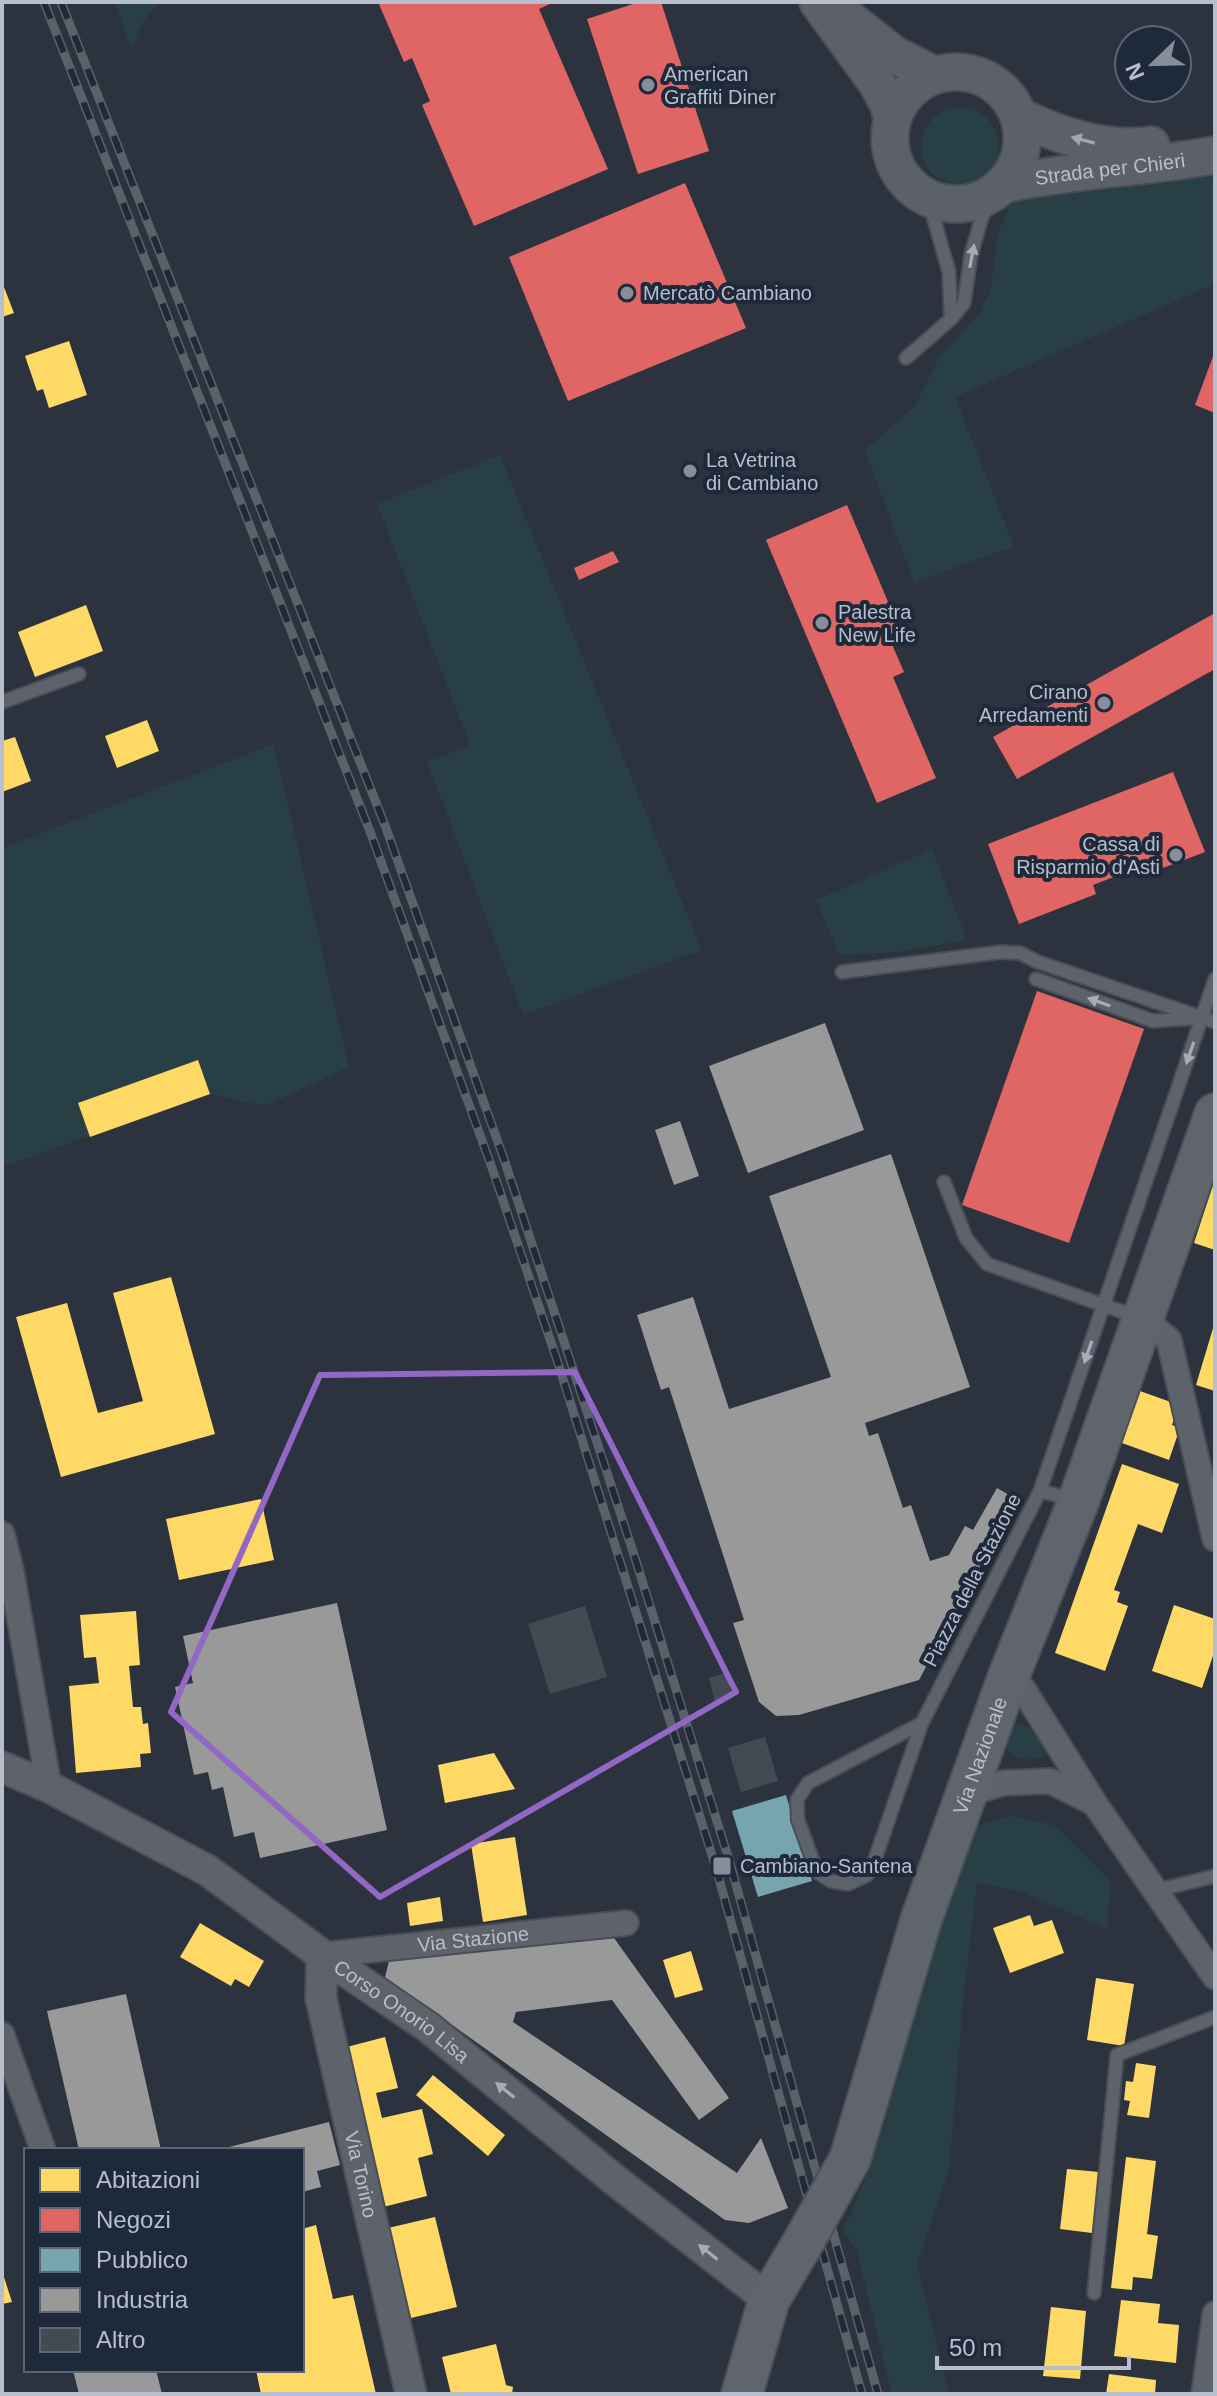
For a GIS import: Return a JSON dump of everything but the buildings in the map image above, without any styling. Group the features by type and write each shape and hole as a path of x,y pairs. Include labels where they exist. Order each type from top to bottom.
{"main road":[{"path":"818,2 877,83 889,105 892,157 900,174 912,188 945,204 963,205 981,200 1001,188 1015,169 1022,152 1020,117 1010,98 995,83 976,74 955,71 934,75 908,92 892,120"},
{"path":"828,2 893,54 934,75"},
{"name":"Strada per Chieri","path":"1020,117 1052,132 1101,145 1145,146 1215,132"},
{"name":"Strada per Chieri","path":"1001,188 1081,172 1172,163 1215,155"},
{"name":"Via Nazionale","path":"742,2394 769,2300 850,2159 921,1920 1008,1678 1079,1500 1215,1114"}],"street":[{"path":"1143,1319 1169,1340 1215,1539"},
{"path":"2,1534 49,1787"},
{"path":"1008,1678 1023,1689 1095,1804 1215,1977"},
{"name":"Corso Onorio Lisa","path":"2,1767 49,1787 207,1870 322,1955 428,2027 616,2181 769,2300"},
{"path":"966,1794 1003,1783 1050,1781 1095,1804"},
{"name":"Via Stazione","path":"322,1955 626,1923"},
{"name":"Via Torino","path":"322,1955 321,1998 411,2394"},
{"path":"2,2035 42,2148"},
{"path":"1204,2394 1215,2314"}],"lane":[{"path":"906,358 951,319 964,303 982,217 1001,188"},
{"path":"928,198 949,272 951,319"},
{"path":"2,702 79,674"},
{"path":"842,972 1001,952 1020,953 1038,962 1215,1022"},
{"path":"1036,979 1153,1021 1202,1018"},
{"path":"1040,1491 1215,979"},
{"path":"944,1182 966,1238 987,1264 1143,1319"},
{"name":"Piazza della Stazione","path":"922,1723 808,1783 797,1800 798,1820 817,1872 831,1881 848,1884 867,1875 922,1723 1040,1491 1079,1500"},
{"path":"1154,1891 1215,1876"},
{"path":"1094,2293 1117,2055 1215,2017"}],"highlighted area":[{"path":"575,1372 736,1692 380,1897 171,1712 320,1375"}],"green space":[{"path":"114,2 164,2 147,16 132,49"},
{"path":"960,107 975,110 992,124 999,146 996,161 982,178 960,185 945,182 928,168 921,146 924,131 938,114"},
{"path":"1215,171 1215,284 955,397 1014,546 914,583 865,450 915,406 939,357 978,316 991,289 997,236 1009,205 1034,194"},
{"path":"500,455 702,950 523,1015 427,762 470,745 377,504"},
{"path":"274,744 349,1067 265,1106 210,1094 2,1167 2,848"},
{"path":"932,849 967,940 899,952 839,955 816,900"},
{"path":"1020,1724 1037,1731 1046,1755 1022,1759 1002,1745 1008,1726"},
{"path":"1010,1816 1054,1825 1111,1881 1107,1929 1022,1892 977,1883 963,2002 949,2171 917,2263 949,2394 892,2394 857,2252 843,2230 880,2136 958,1862 976,1826"}],"railway":[{"path":"44,2 371,834 492,1168 558,1363 716,1868 862,2394"},
{"path":"61,2 386,828 505,1162 636,1561 730,1863 878,2394"}],"place":[{"name":"American Graffiti Diner","path":"648,85"},
{"name":"Mercatò Cambiano","path":"627,293"},
{"name":"La Vetrina di Cambiano","path":"690,471"},
{"name":"Palestra New Life","path":"822,623"},
{"name":"Cirano Arredamenti","path":"1104,703"},
{"name":"Cassa di Risparmio d'Asti","path":"1176,855"},
{"name":"Cambiano-Santena","path":"722,1866"}]}
